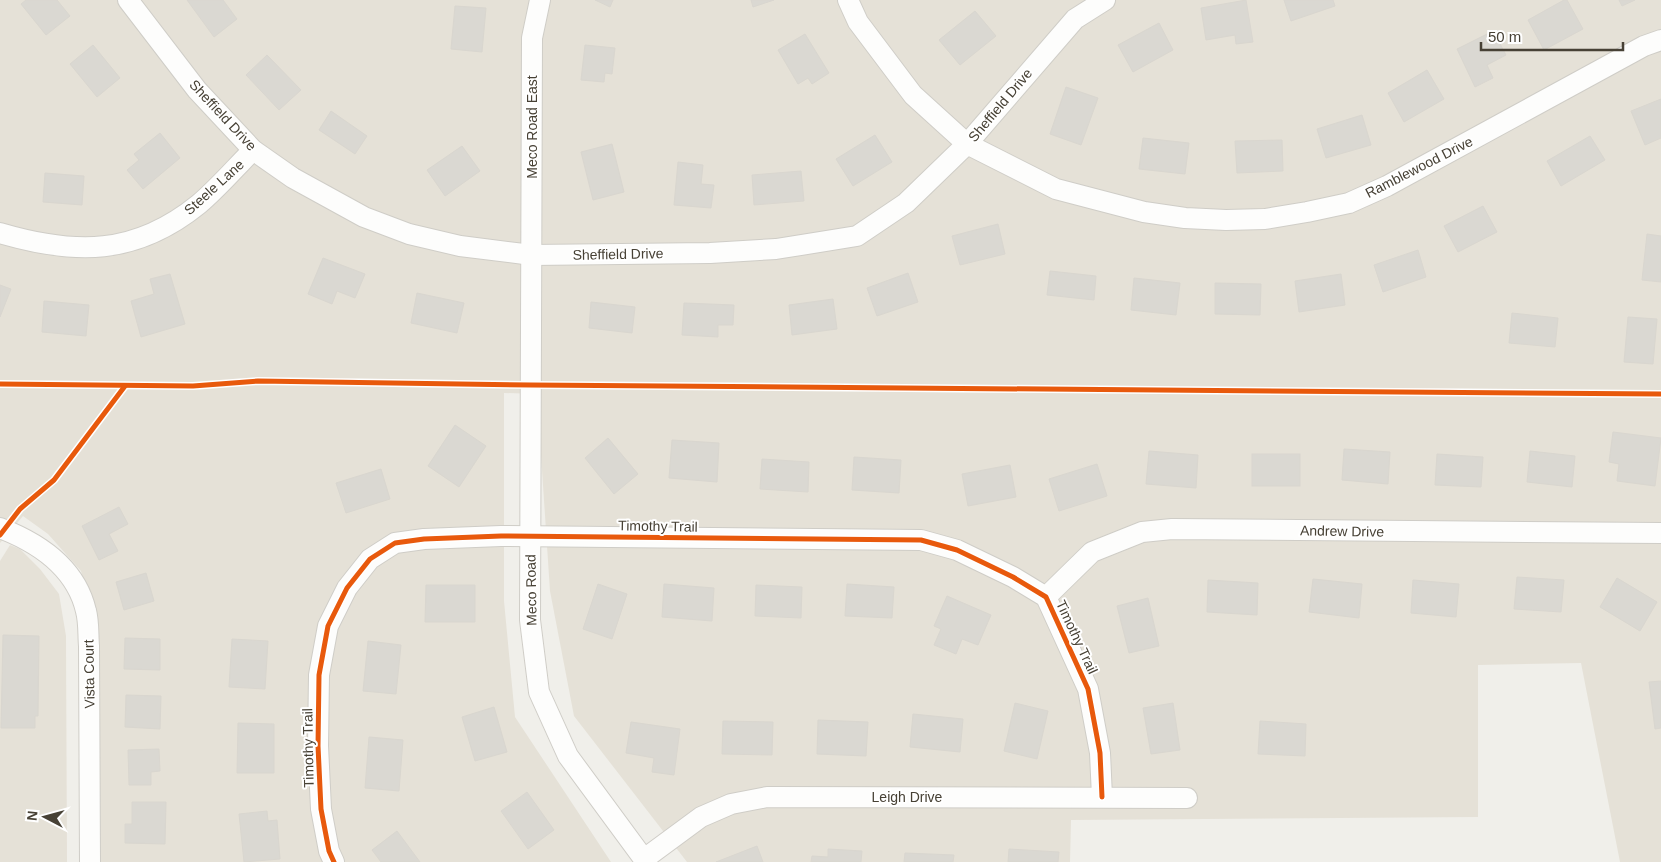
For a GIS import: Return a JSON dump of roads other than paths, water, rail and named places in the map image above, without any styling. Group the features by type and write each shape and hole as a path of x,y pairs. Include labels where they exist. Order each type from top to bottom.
{"street":[{"name":"Sheffield Drive","path":"128,0 197,90 253,150 293,178 364,217 409,234 460,246 532,255 710,253 776,249 856,236 906,203 967,144 1074,19 1105,0"},
{"name":"Meco Road East","path":"532,255 532,38 540,0"},
{"name":"Ramblewood Drive","path":"848,0 858,22 913,96 967,144 1056,188 1144,212 1185,218 1265,219 1348,202 1387,186 1644,46 1661,40"},
{"name":"Steele Lane","path":"0,233 31,242 72,248 122,245 172,223 198,204 253,150"},
{"name":"Meco Road","path":"532,255 530,620 539,692 568,756 645,861"},
{"name":"Vista Court","path":"0,528 29,540 58,561 74,582 86,611 89,646 90,862"},
{"name":"Andrew Drive","path":"1046,597 1092,552 1142,532 1162,530 1661,533"},
{"name":"Timothy Trail","path":"334,862 329,851 321,809 318,746 319,675 328,626 347,588 370,559 395,543 424,538 531,536 921,540 957,550 1013,577 1046,597 1088,689 1100,753 1102,797"},
{"name":"Leigh Drive","path":"645,861 701,817 731,804 767,797 1187,798"}]}
